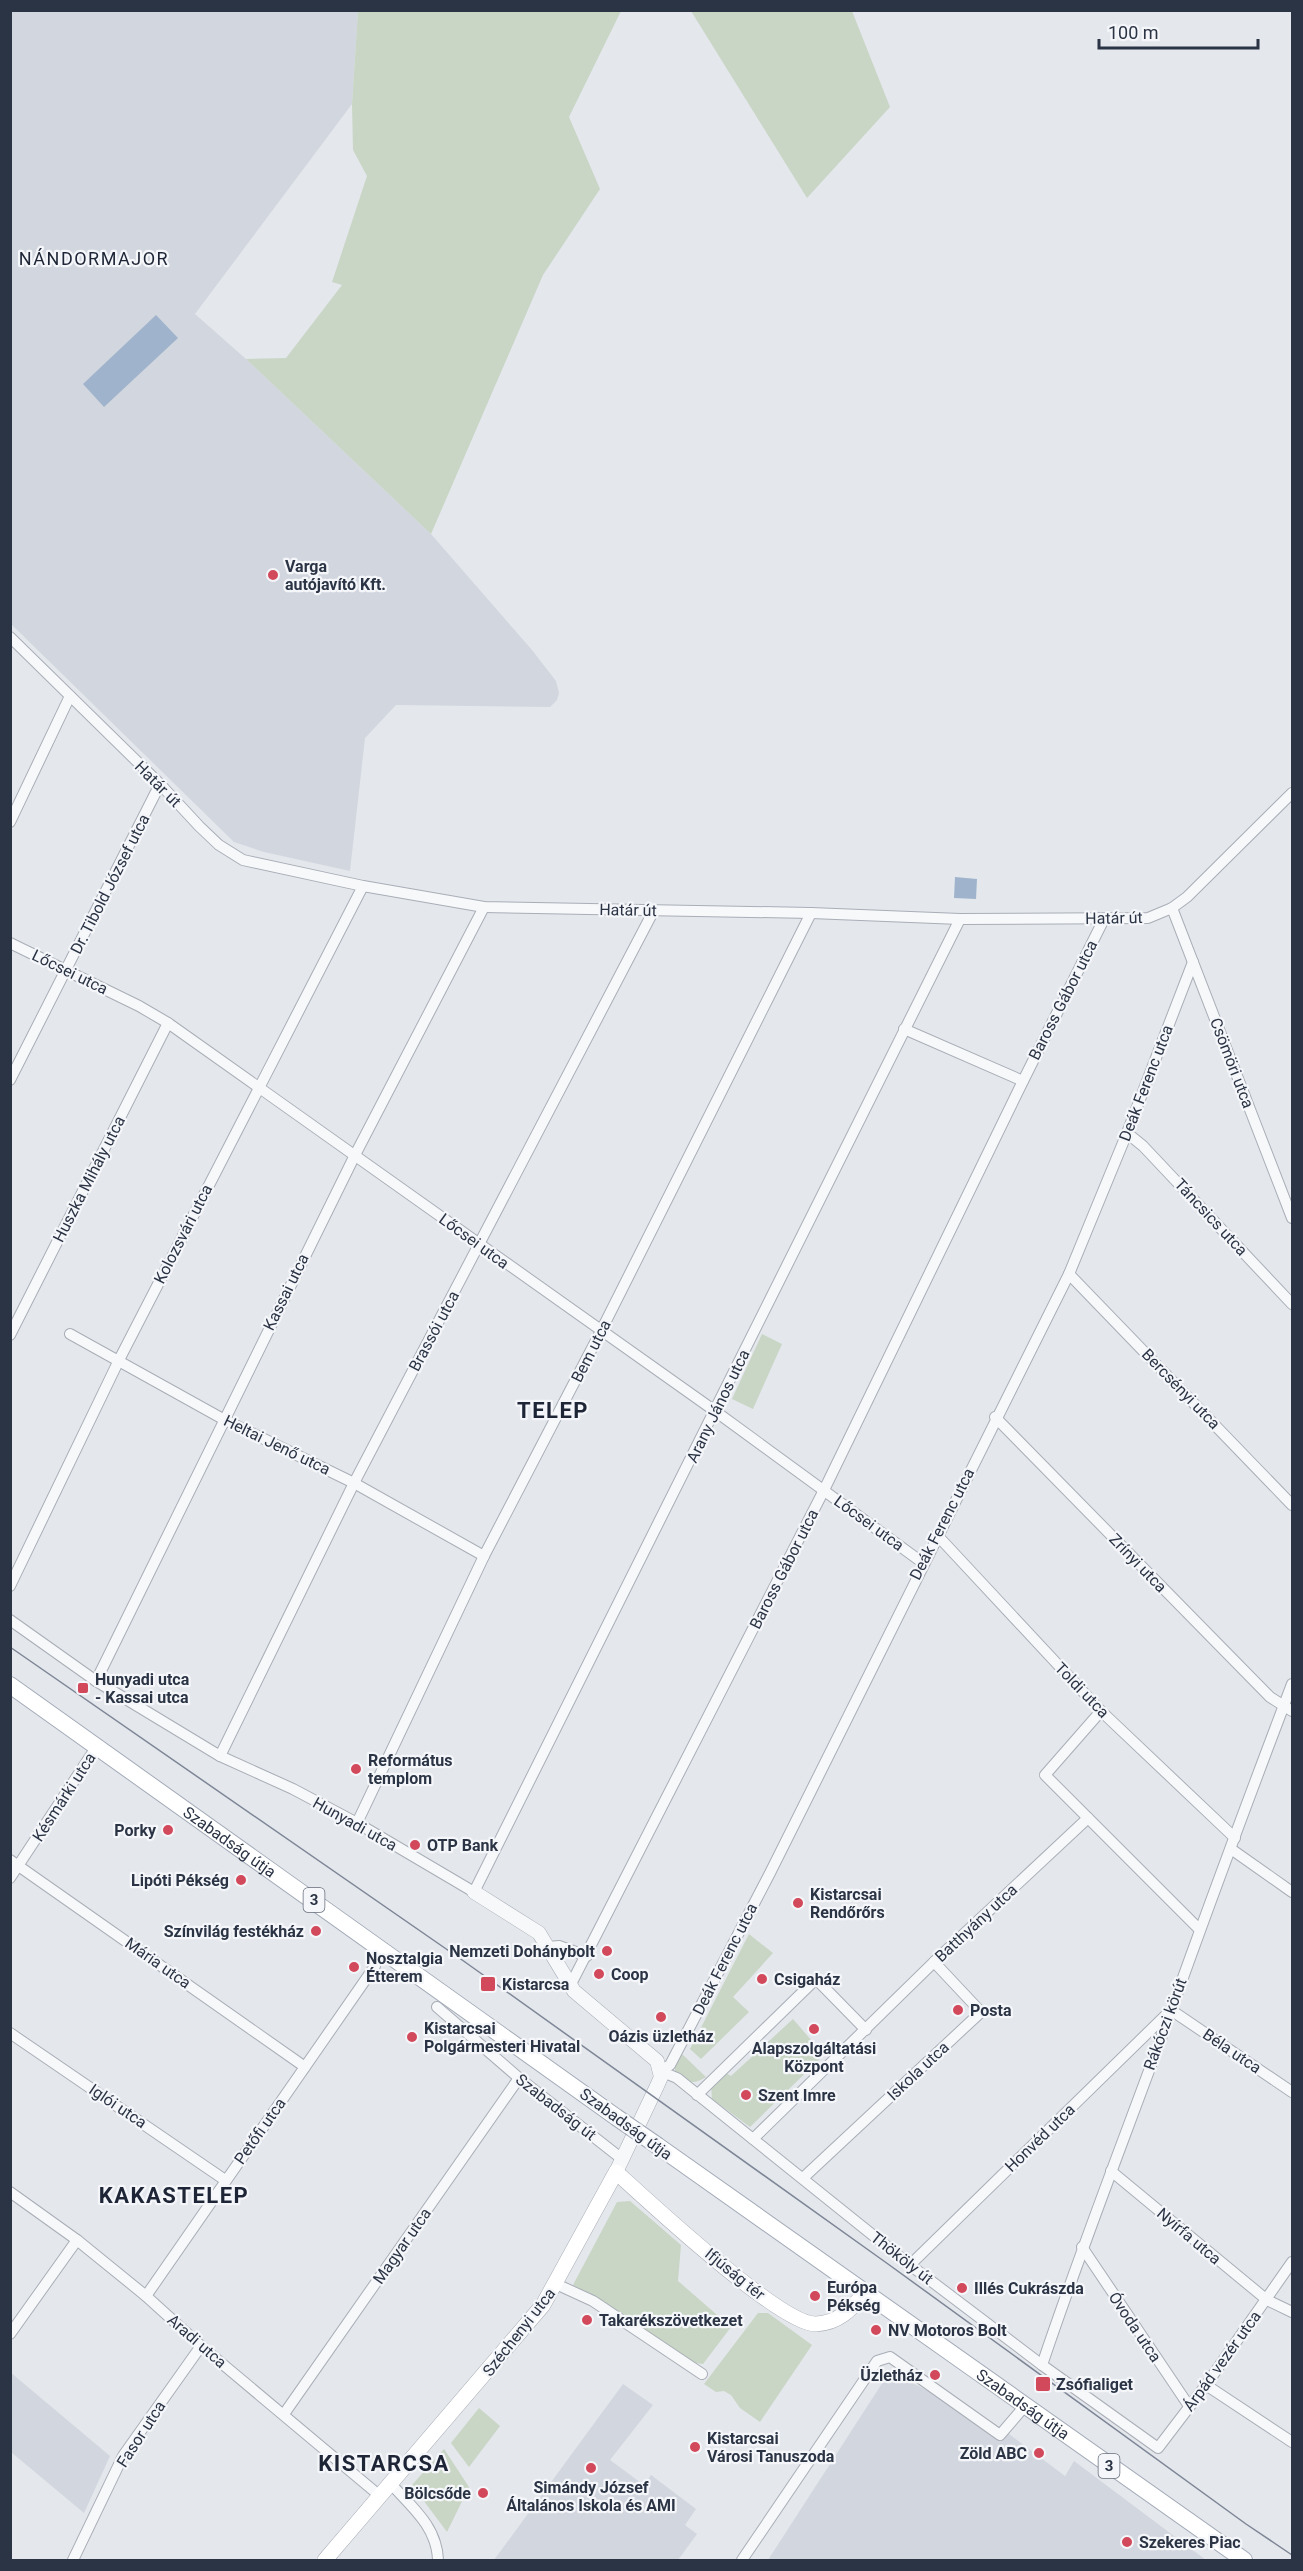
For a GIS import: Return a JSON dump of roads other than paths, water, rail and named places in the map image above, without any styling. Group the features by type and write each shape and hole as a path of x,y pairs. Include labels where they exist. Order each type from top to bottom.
{"main road":[{"name":"Szabadság útja","path":"10,1685 1024,2407 1244,2560"},
{"name":"Széchenyi utca","path":"325,2560 526,2328 556,2284 619,2165"},
{"name":"Ifjúság tér","path":"619,2165 760,2296 792,2316 811,2323 830,2322 850,2310 865,2293"}],"street":[{"name":"Határ út","path":"10,637 219,845 238,857 363,886 484,907 811,913 960,919 1148,918 1173,909 1293,793"},
{"path":"10,822 70,696"},
{"name":"Dr. Tibold József utca","path":"10,1080 160,784"},
{"name":"Kolozsvári utca","path":"10,1586 119,1360 363,886"},
{"name":"Kassai utca","path":"96,1681 223,1419 355,1155 484,907"},
{"name":"Csömöri utca","path":"1173,909 1293,1218"},
{"name":"Brassói utca","path":"220,1756 354,1483 654,910"},
{"name":"Bem utca","path":"357,1823 484,1556 601,1331 811,913"},
{"name":"Arany János utca","path":"474,1892 960,919"},
{"name":"Baross Gábor utca","path":"570,1986 824,1490 1104,919"},
{"name":"Lőcsei utca","path":"10,943 139,1006 168,1023 715,1411 923,1563"},
{"name":"Deák Ferenc utca","path":"660,2071 670,2065 770,1873 995,1417 1069,1274 1127,1133 1193,962"},
{"name":"Huszka Mihály utca","path":"10,1335 168,1023"},
{"name":"Baross Gábor utca","path":"904,1029 1023,1081"},
{"name":"Táncsics utca","path":"1127,1133 1143,1146 1293,1304"},
{"name":"Bercsényi utca","path":"1069,1274 1293,1505"},
{"name":"Heltai Jenő utca","path":"70,1334 223,1419 354,1483 484,1556"},
{"name":"Zrínyi utca","path":"995,1417 1270,1697 1288,1708"},
{"name":"Toldi utca","path":"937,1535 1101,1711 1233,1843 1293,1892"},
{"name":"Hunyadi utca","path":"10,1620 96,1681 220,1756 293,1789 357,1823 539,1933 570,1986 649,2052 657,2061 660,2071"},
{"name":"Rákóczi körút","path":"1041,2365 1199,1929 1288,1708 1293,1684"},
{"path":"1101,1711 1045,1775 1199,1929"},
{"name":"Késmárki utca","path":"10,1878 15,1863 97,1746"},
{"name":"Batthyány utca","path":"753,2139 934,1962 1088,1818"},
{"name":"Mária utca","path":"15,1863 305,2067"},
{"path":"549,1947 560,1946 587,1956"},
{"name":"Iskola utca","path":"803,2178 981,2012 934,1962"},
{"name":"Petőfi utca","path":"146,2296 375,1966"},
{"path":"697,2095 816,1979 866,2030"},
{"name":"Szabadság út","path":"437,2007 619,2165"},
{"name":"Béla utca","path":"1171,2010 1293,2092"},
{"name":"Honvéd utca","path":"910,2265 1171,2010"},
{"name":"Iglói utca","path":"10,2033 225,2180"},
{"name":"Thököly út","path":"660,2071 677,2078 910,2265 1041,2365 1147,2440"},
{"name":"Széchenyi utca","path":"619,2165 657,2086 660,2071"},
{"name":"Magyar utca","path":"284,2414 519,2078"},
{"name":"Nyírfa utca","path":"1111,2171 1266,2300 1293,2312"},
{"name":"Aradi utca","path":"10,2192 77,2240 146,2296 201,2346 380,2496"},
{"path":"10,2334 77,2240"},
{"name":"Óvoda utca","path":"1082,2247 1189,2406"},
{"name":"Árpád vezér utca","path":"1147,2440 1158,2448 1206,2385 1293,2262"},
{"path":"556,2284 593,2301 702,2374"},
{"name":"Fasor utca","path":"73,2560 123,2456 201,2346"},
{"path":"741,2560 877,2361 884,2357 890,2356 1000,2435 1024,2407"},
{"path":"1206,2385 1293,2442"},
{"path":"391,2484 434,2534 438,2547 438,2560"}],"water":[{"path":"156,315 178,338 104,407 83,384"},
{"path":"955,877 977,879 976,899 954,898"}],"tram line":[{"path":"10,1647 465,1962 1292,2555"}],"place":[{"name":"Varga autójavító Kft.","path":"273,575"},
{"name":"Hunyadi utca - Kassai utca","path":"83,1688"},
{"name":"Református templom","path":"356,1769"},
{"name":"Porky","path":"168,1830"},
{"name":"OTP Bank","path":"415,1845"},
{"name":"Lipóti Pékség","path":"241,1880"},
{"name":"Kistarcsai Rendőrőrs","path":"798,1903"},
{"name":"Színvilág festékház","path":"316,1931"},
{"name":"Nemzeti Dohánybolt","path":"607,1951"},
{"name":"Nosztalgia Étterem","path":"354,1967"},
{"name":"Coop","path":"599,1974"},
{"name":"Csigaház","path":"762,1979"},
{"name":"Kistarcsa","path":"488,1984"},
{"name":"Posta","path":"958,2010"},
{"name":"Oázis üzletház","path":"661,2017"},
{"name":"Alapszolgáltatási Központ","path":"814,2029"},
{"name":"Kistarcsai Polgármesteri Hivatal","path":"412,2037"},
{"name":"Szent Imre","path":"746,2095"},
{"name":"Illés Cukrászda","path":"962,2288"},
{"name":"Európa Pékség","path":"815,2296"},
{"name":"Takarékszövetkezet","path":"587,2320"},
{"name":"NV Motoros Bolt","path":"876,2330"},
{"name":"Üzletház","path":"935,2375"},
{"name":"Zsófialiget","path":"1043,2384"},
{"name":"Kistarcsai Városi Tanuszoda","path":"695,2447"},
{"name":"Zöld ABC","path":"1039,2453"},
{"name":"Simándy József Általános Iskola és AMI","path":"591,2468"},
{"name":"Bölcsőde","path":"483,2493"},
{"name":"Szekeres Piac","path":"1127,2542"}],"district":[{"name":"NÁNDORMAJOR","path":"94,258"},
{"name":"TELEP","path":"553,1410"},
{"name":"KAKASTELEP","path":"174,2195"},
{"name":"KISTARCSA","path":"384,2463"}]}
